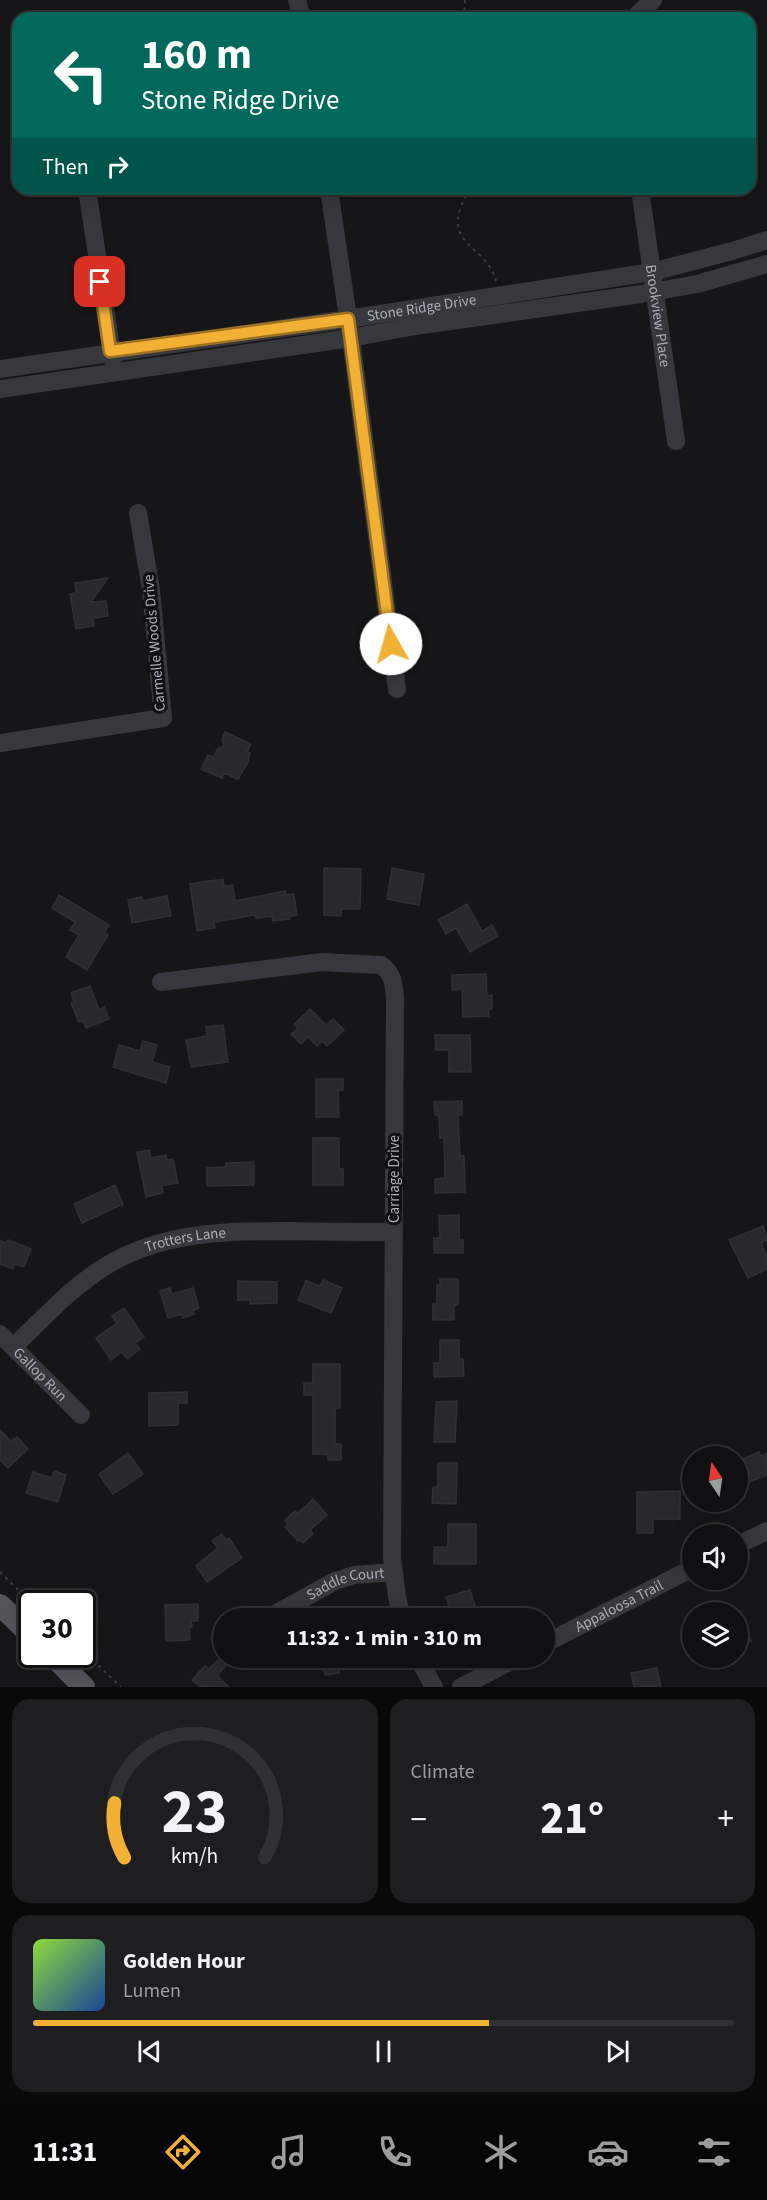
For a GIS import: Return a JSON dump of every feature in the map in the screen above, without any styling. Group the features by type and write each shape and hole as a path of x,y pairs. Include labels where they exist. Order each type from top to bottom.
{"main road":[{"path":"0,1605 18,1622"},
{"path":"65,1668 84,1687"}],"street":[{"path":"640,12 653,0"},
{"path":"88,195 115,372"},
{"path":"330,195 398,689"},
{"name":"Brookview Place","path":"641,195 676,441"},
{"name":"Stone Ridge Drive","path":"0,369 652,272 767,240"},
{"name":"Stone Ridge Drive","path":"0,389 655,292 697,284 767,264"},
{"name":"Carmelle Woods Drive","path":"0,743 163,718 151,590 138,513"},
{"name":"Carriage Drive","path":"161,982 322,962 381,964 388,969 392,977 395,998 392,1475 394,1572 400,1608"},
{"name":"Trotters Lane","path":"13,1347 90,1276 125,1256 153,1245 182,1237 213,1233 394,1232"},
{"name":"Gallop Run","path":"0,1334 81,1415"},
{"path":"748,1540 767,1531"},
{"name":"Saddle Court","path":"286,1608 335,1581 354,1575 394,1572"},
{"name":"Appaloosa Trail","path":"555,1638 682,1574"},
{"path":"424,1668 434,1687"},
{"path":"460,1687 497,1668"}],"path":[{"path":"467,195 458,213 461,234 467,244 494,273 498,289"},
{"path":"0,1572 19,1590"},
{"path":"96,1663 121,1687"}],"building":[{"path":"108,578 91,602 106,601 108,616 93,618 94,626 76,629 70,594 76,593 75,583"},
{"path":"225,732 251,744 247,751 250,753 248,762 238,779 224,773 222,778 201,769 208,755 213,757 218,748 224,746 222,739"},
{"path":"324,868 361,869 360,909 341,909 341,916 324,915"},
{"path":"392,868 424,874 419,905 387,899"},
{"path":"223,879 224,886 233,885 235,901 285,891 286,895 294,894 297,915 289,917 290,919 273,921 272,916 256,918 255,915 214,922 215,928 197,931 190,884"},
{"path":"59,895 109,925 104,933 108,935 87,970 66,957 79,935 70,930 75,922 52,908"},
{"path":"167,896 171,916 132,923 128,900 141,897 142,901"},
{"path":"467,904 482,931 492,925 498,936 470,952 456,928 446,934 438,920"},
{"path":"486,974 487,996 492,995 492,1009 488,1009 489,1016 463,1017 462,989 452,990 452,975"},
{"path":"90,986 99,1010 104,1007 109,1019 86,1028 83,1020 79,1022 71,1003 74,1001 71,993"},
{"path":"310,1009 326,1025 333,1019 344,1030 327,1046 322,1041 317,1046 308,1037 301,1044 291,1034 298,1028 294,1025"},
{"path":"223,1025 228,1062 191,1067 186,1040 207,1036 206,1027"},
{"path":"435,1035 470,1035 471,1072 449,1072 449,1050 436,1050"},
{"path":"143,1041 157,1045 152,1062 170,1067 166,1083 113,1067 119,1045 140,1051"},
{"path":"316,1079 343,1079 343,1090 338,1090 339,1117 316,1117"},
{"path":"462,1101 462,1115 458,1115 460,1156 464,1156 465,1192 435,1193 435,1179 445,1178 444,1138 440,1138 439,1115 435,1115 434,1102"},
{"path":"313,1138 339,1138 339,1169 343,1169 343,1185 313,1185"},
{"path":"149,1150 151,1158 166,1155 167,1160 173,1159 178,1183 162,1186 163,1193 146,1197 137,1152"},
{"path":"254,1162 254,1185 207,1186 207,1168 226,1167 226,1163"},
{"path":"115,1185 123,1204 82,1223 74,1204"},
{"path":"459,1215 459,1240 463,1240 463,1253 434,1253 434,1238 440,1238 439,1216"},
{"path":"763,1226 767,1240 761,1243 767,1257 767,1269 748,1278 729,1240"},
{"path":"8,1240 31,1249 24,1267 15,1264 13,1269 0,1264 0,1241 6,1243"},
{"path":"440,1279 458,1279 458,1305 454,1305 454,1320 433,1320 433,1304 437,1304 437,1285 440,1285"},
{"path":"323,1280 342,1288 331,1313 298,1300 306,1281 320,1286"},
{"path":"238,1281 277,1282 277,1303 250,1304 250,1300 238,1300"},
{"path":"170,1288 172,1294 193,1288 199,1308 193,1310 194,1314 183,1318 182,1314 168,1318 160,1291"},
{"path":"124,1308 144,1337 135,1343 140,1349 127,1359 122,1352 111,1360 96,1338 117,1323 112,1316"},
{"path":"440,1340 459,1340 459,1359 463,1359 464,1376 434,1377 434,1363 440,1363"},
{"path":"313,1364 340,1364 340,1408 335,1408 335,1444 341,1444 341,1460 328,1460 328,1454 313,1454 313,1395 304,1395 304,1383 313,1383"},
{"path":"187,1392 187,1403 178,1403 178,1425 149,1426 149,1393"},
{"path":"457,1401 455,1442 434,1442 436,1402"},
{"path":"0,1430 11,1441 17,1437 28,1449 8,1468 0,1460"},
{"path":"759,1452 761,1456 767,1453 767,1475 748,1483 748,1457"},
{"path":"128,1453 143,1474 113,1494 99,1474"},
{"path":"438,1463 457,1463 456,1504 432,1503 433,1487 438,1487"},
{"path":"54,1471 66,1475 58,1502 26,1493 33,1472 52,1478"},
{"path":"680,1491 680,1519 653,1519 653,1533 637,1533 637,1492"},
{"path":"313,1499 327,1515 310,1530 313,1534 303,1543 298,1541 285,1527 288,1524 285,1520 295,1511 297,1514"},
{"path":"448,1524 476,1524 476,1564 434,1564 434,1547 448,1547"},
{"path":"222,1534 226,1540 229,1538 242,1558 207,1582 196,1566 218,1548 212,1541"},
{"path":"470,1590 476,1608 450,1608 446,1597"},
{"path":"198,1604 198,1621 191,1621 192,1627 189,1627 190,1640 166,1641 165,1605"},
{"path":"213,1665 213,1668 224,1668 217,1676 229,1687 201,1687 192,1680 205,1666 209,1669"},
{"path":"338,1668 339,1673 325,1675 324,1669 318,1669"},
{"path":"657,1668 661,1687 634,1687 631,1673"}],"route":[{"path":"100,282 110,351 348,319 391,644"}]}
